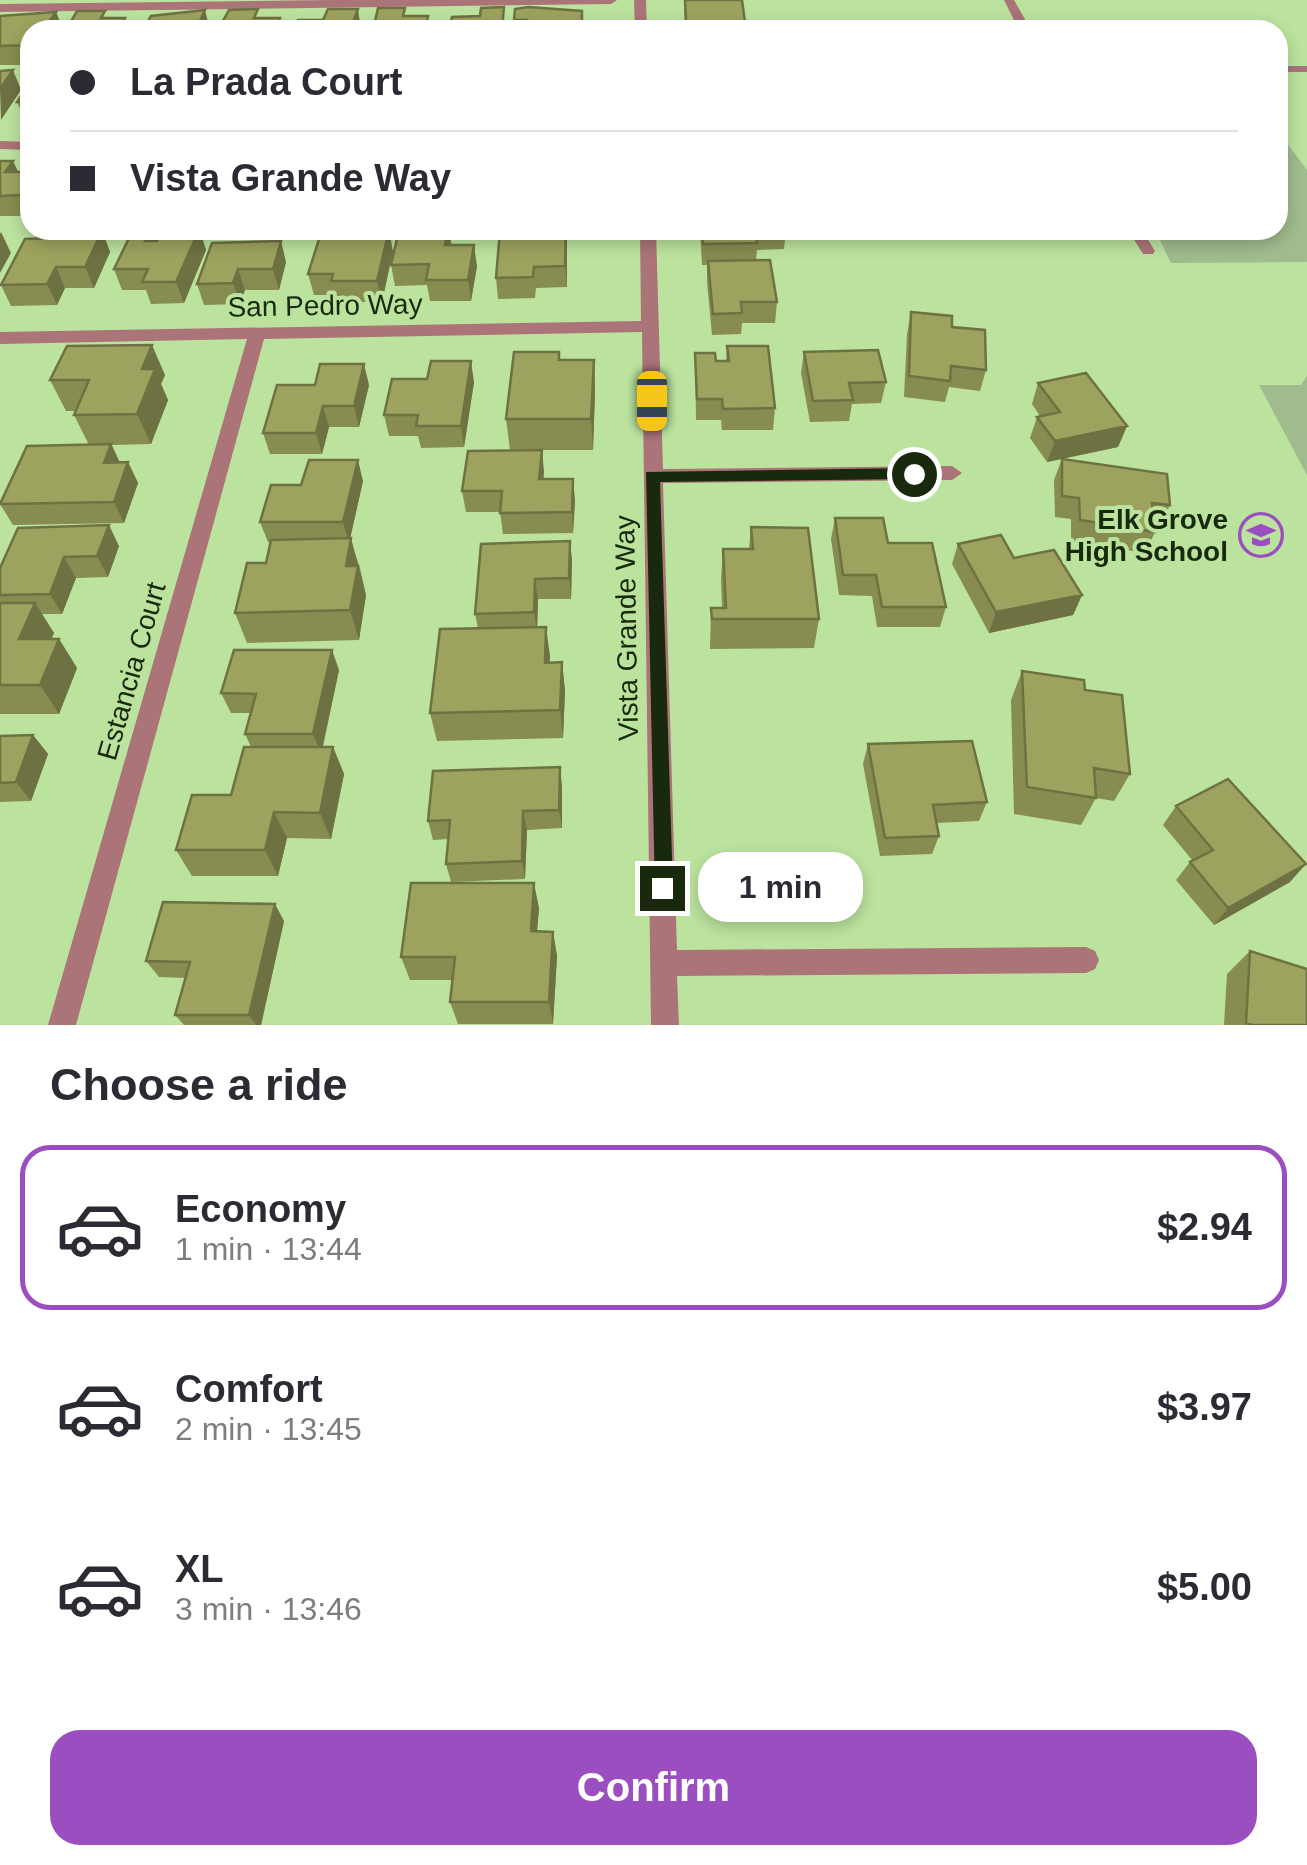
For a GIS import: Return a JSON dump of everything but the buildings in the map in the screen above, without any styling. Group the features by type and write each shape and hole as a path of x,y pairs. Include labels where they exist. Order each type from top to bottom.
{"street":[{"path":"0,8 28,4 610,0"},
{"name":"Vista Grande Way","path":"648,240 665,1025"},
{"name":"San Pedro Way","path":"0,338 651,326"},
{"name":"Estancia Court","path":"62,1025 258,334"},
{"path":"652,476 952,473"},
{"path":"664,962 1086,960"}],"lane":[{"path":"1142,240 1148,250"}],"green space":[{"path":"1288,144 1307,170 1307,262 1171,263 1160,240 1288,240"},
{"path":"1307,376 1307,475 1259,385 1301,385"}],"place":[{"name":"Elk Grove High School","path":"1261,535"}],"route":[{"path":"662,888 652,476 914,474"}]}
